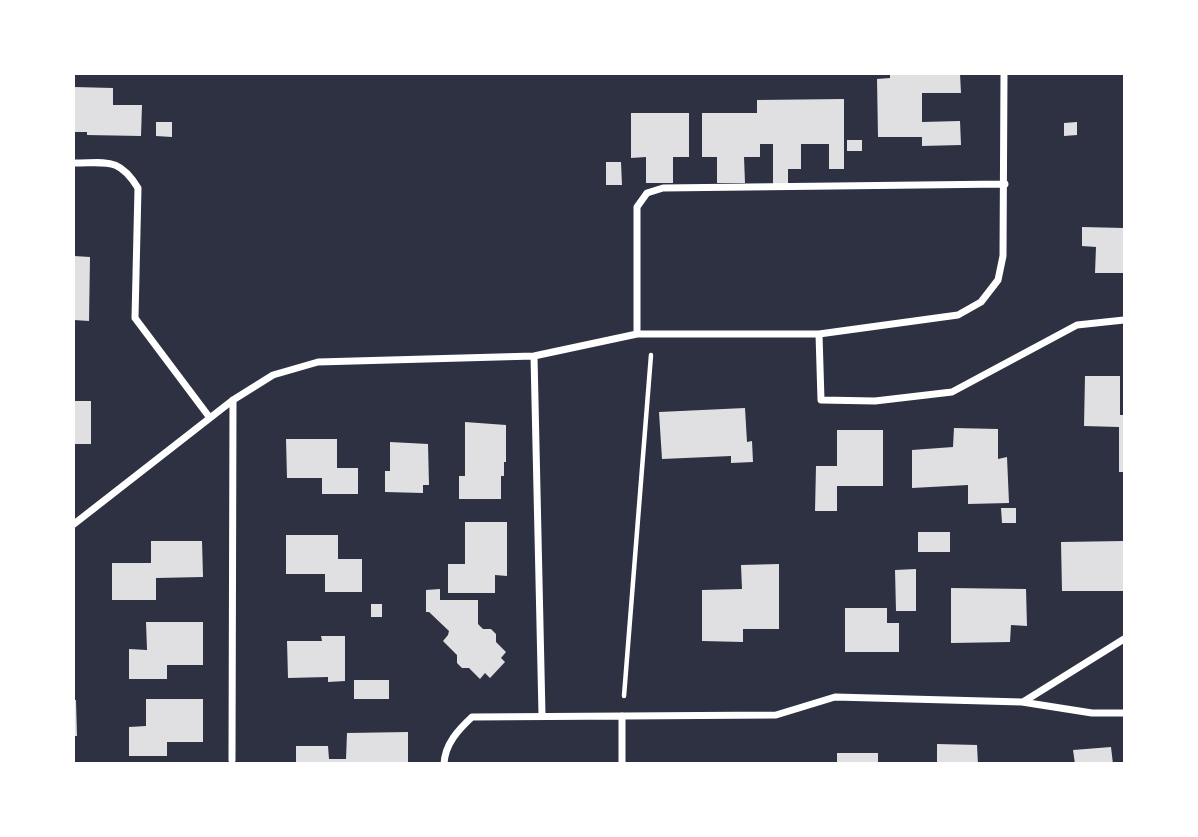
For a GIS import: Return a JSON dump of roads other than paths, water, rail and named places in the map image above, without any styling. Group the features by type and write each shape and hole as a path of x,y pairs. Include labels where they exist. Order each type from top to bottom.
{"street":[{"path":"74,524 233,400 273,375 318,362 534,356 637,334 819,334 958,315 981,302 998,279 1003,256 1004,74"},
{"path":"74,163 112,163 127,170 138,188 135,318 210,418"},
{"path":"637,334 637,207 647,193 663,188 1005,184"},
{"path":"819,334 821,400 875,401 952,392 1077,325 1125,320"},
{"path":"534,356 542,715"},
{"path":"232,760 233,400"},
{"path":"1022,702 1125,639"},
{"path":"444,764 444,751 472,717 776,715 835,697 1022,702 1092,713 1125,713"},
{"path":"622,716 622,764"}]}
